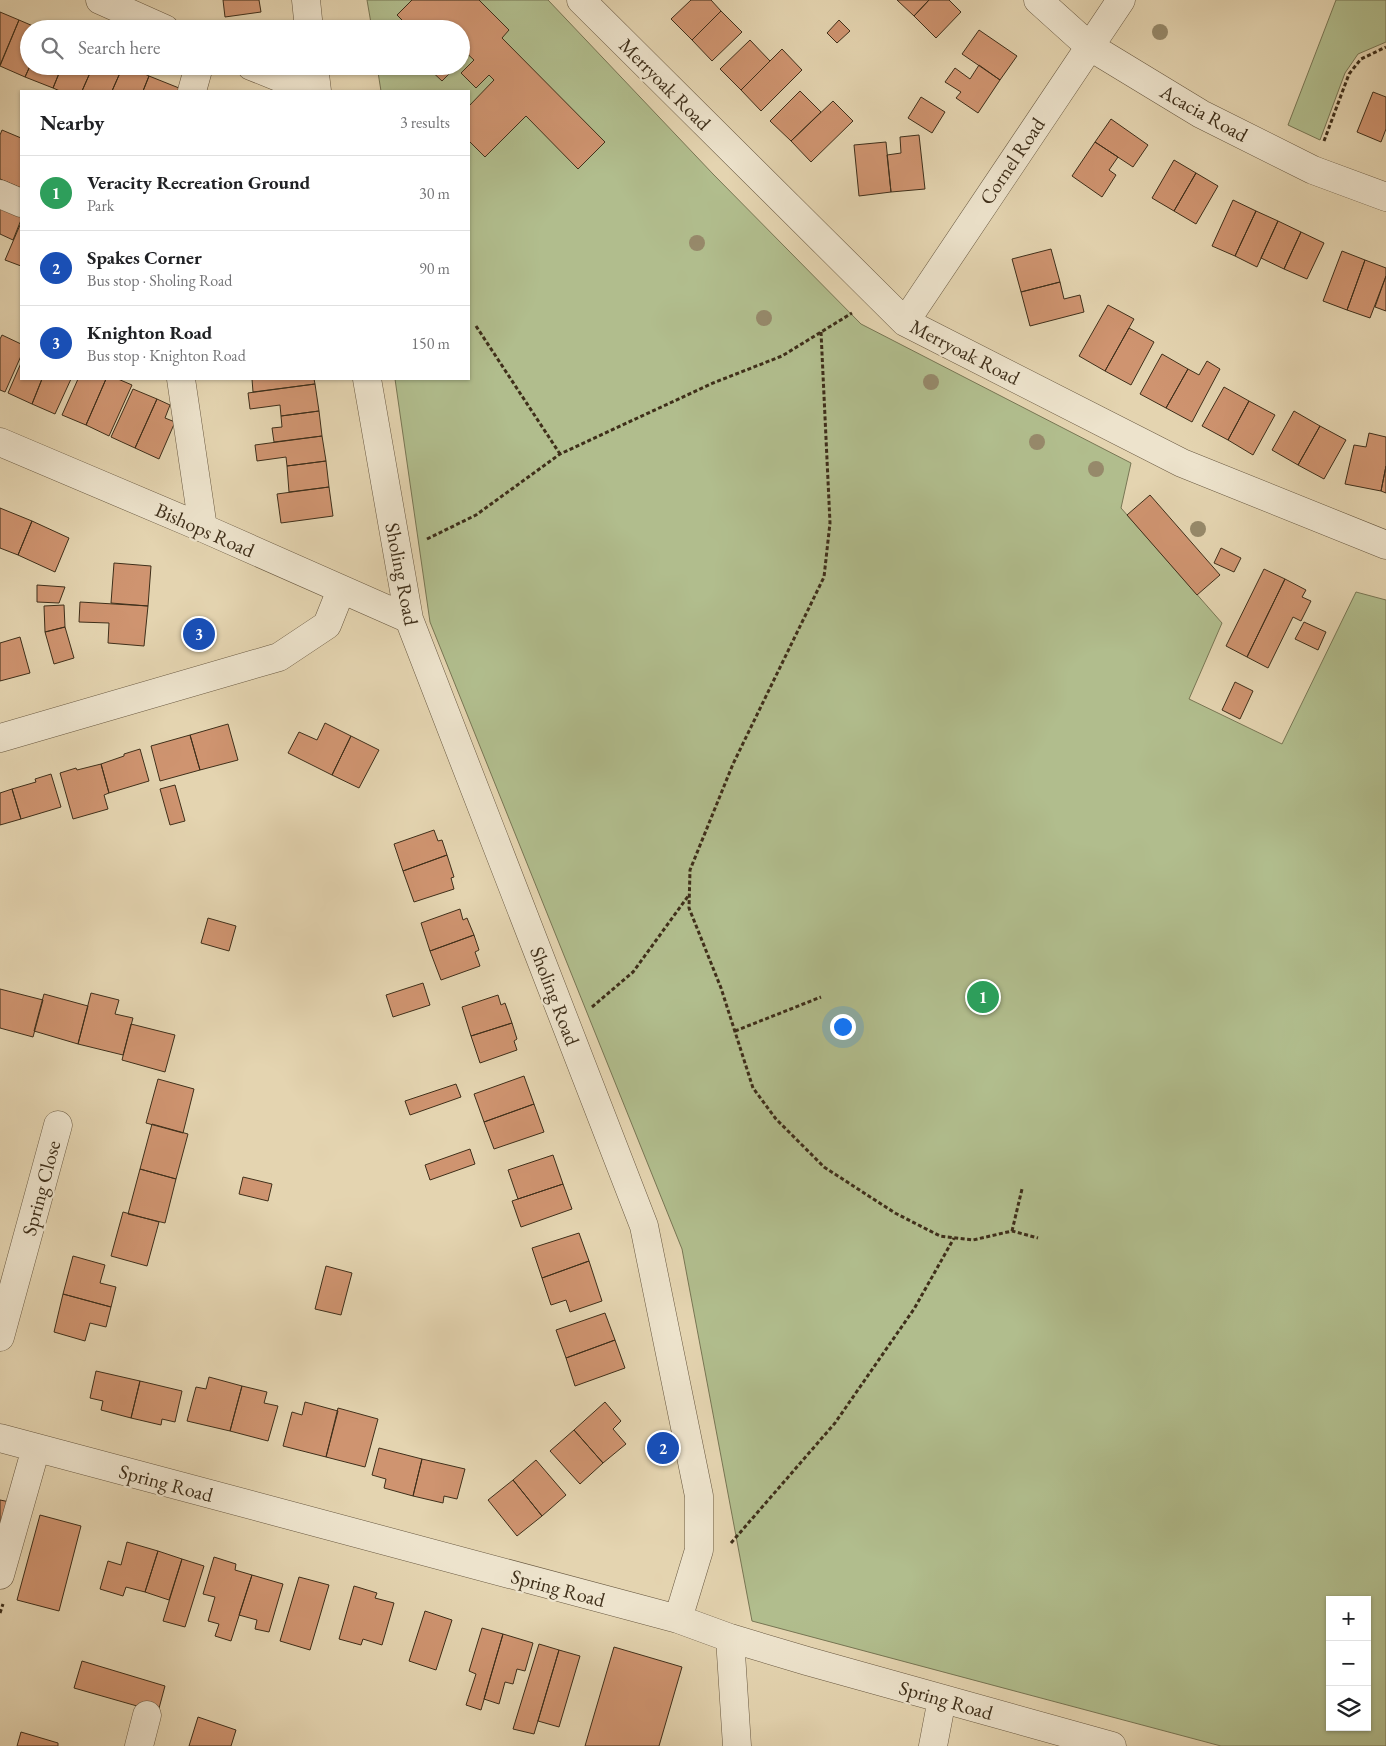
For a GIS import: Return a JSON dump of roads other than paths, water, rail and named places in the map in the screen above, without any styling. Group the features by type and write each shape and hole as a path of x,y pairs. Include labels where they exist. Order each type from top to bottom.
{"street":[{"path":"100,0 143,8 156,20"},
{"path":"306,0 308,20"},
{"name":"Merryoak Road","path":"581,0 905,322 1182,463 1386,545"},
{"name":"Acacia Road","path":"1038,0 1089,46 1201,114 1313,170 1386,197"},
{"name":"Cornel Road","path":"905,322 1121,0"},
{"path":"192,90 196,75"},
{"path":"273,75 311,90"},
{"path":"315,75 318,90"},
{"path":"0,194 20,203"},
{"path":"181,380 203,528"},
{"name":"Sholing Road","path":"367,380 409,619 644,1226 699,1496 699,1550 678,1620"},
{"name":"Bishops Road","path":"0,442 203,528 409,619"},
{"path":"0,738 279,657 327,625 341,590"},
{"name":"Spring Close","path":"0,1337 58,1125"},
{"name":"Spring Road","path":"0,1438 678,1620 730,1638 942,1700 1112,1746"},
{"path":"0,1576 36,1448"},
{"path":"730,1638 738,1746"},
{"path":"933,1746 942,1700"},
{"path":"139,1746 147,1714"}],"place":[{"name":"Knighton Road","path":"199,634"},
{"name":"Veracity Recreation Ground","path":"983,997"},
{"name":"Spakes Corner","path":"663,1448"}]}
